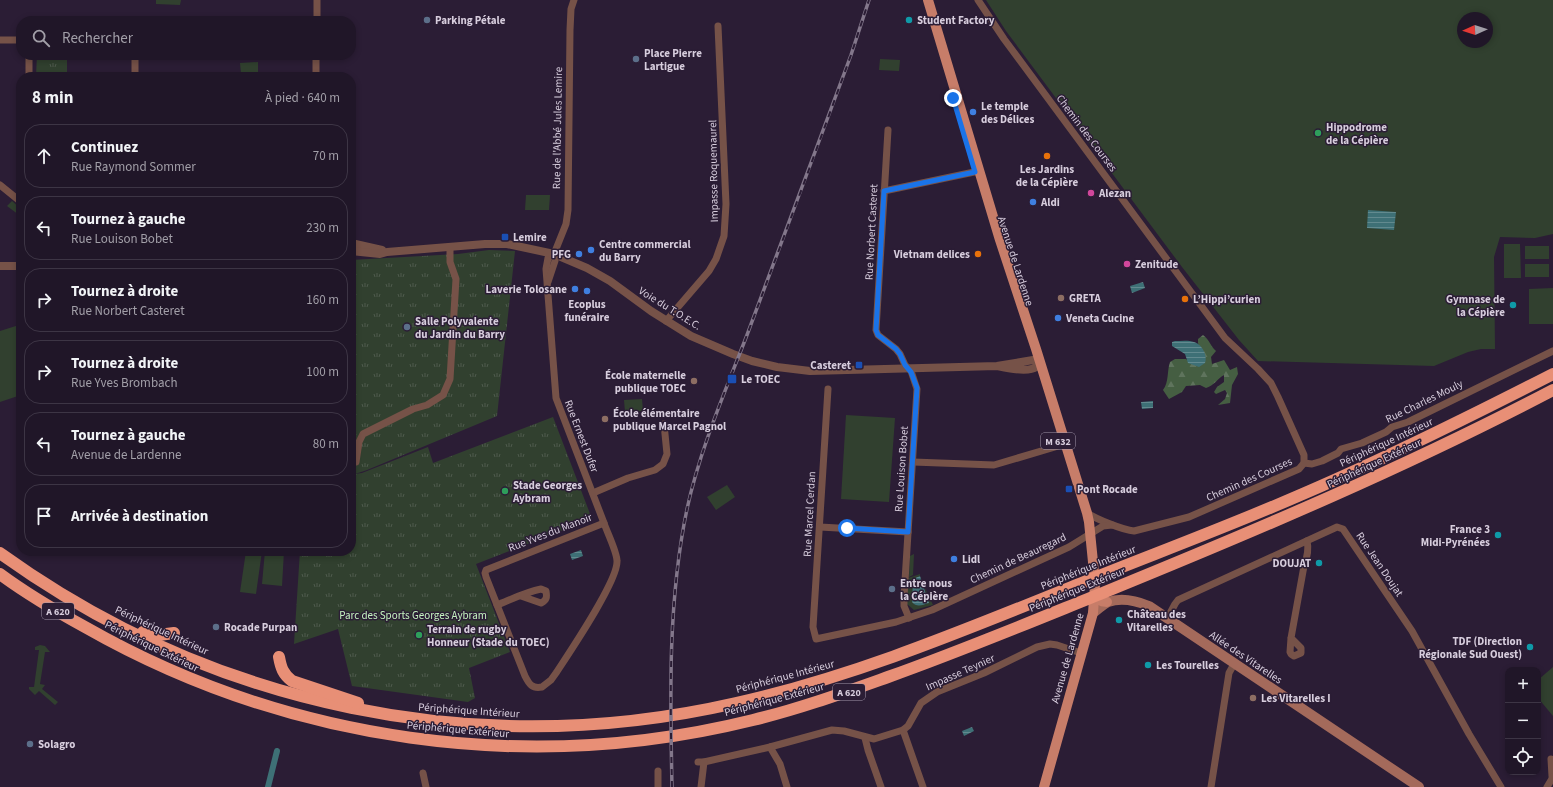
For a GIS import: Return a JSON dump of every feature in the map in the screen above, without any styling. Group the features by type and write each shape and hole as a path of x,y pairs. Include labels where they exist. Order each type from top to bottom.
{"highway":[{"name":"Périphérique Intérieur","path":"0,553 55,590 124,629 196,661 270,688 336,705 424,720 486,726 523,727 586,725 648,719 690,713 780,692 834,677 900,654 1232,524 1389,456 1553,374"},
{"name":"Périphérique Extérieur","path":"0,574 5,582 143,658 208,686 266,706 306,717 398,737 470,745 575,745 659,738 701,732 788,711 840,695 1032,622 1308,508 1454,440 1553,390"},
{"path":"124,629 159,635 174,633"},
{"path":"279,657 282,671 292,681 359,703 385,714"}],"main road":[{"name":"Avenue de Lardenne","path":"924,0 1036,363 1089,525 1094,590 1093,613 1044,787"},
{"name":"Avenue de Lardenne","path":"928,0 977,172"},
{"path":"1093,613 1111,601 1102,593 1094,590"},
{"name":"Allée des Vitarelles","path":"1111,601 1132,600 1149,606 1419,787"}],"street":[{"path":"317,0 317,16"},
{"name":"Rue de l'Abbé Jules Lemire","path":"554,254 564,230 568,210 570,30 571,9 574,0"},
{"name":"Chemin des Courses","path":"978,0 1004,39 1225,338 1258,369 1270,383 1304,455 1304,463 1299,469 1189,518 1134,531 1108,522 1089,525"},
{"name":"Impasse Roquemaurel","path":"666,321 709,271 716,259 724,236 726,215 718,26"},
{"path":"0,40 16,40"},
{"path":"29,60 29,72"},
{"path":"135,60 135,72"},
{"path":"316,60 316,72"},
{"name":"Rue Norbert Casteret","path":"878,335 876,330 888,130"},
{"path":"884,191 977,172"},
{"path":"0,185 16,198"},
{"name":"Voie du T.O.E.C.","path":"356,244 386,252"},
{"name":"Voie du T.O.E.C.","path":"356,252 380,254 386,252 485,244 507,244 554,254 587,268 610,281 666,321 691,336 752,361 777,367 810,371 997,366 1036,363"},
{"path":"356,462 359,442 363,434 413,409 427,405 443,394 450,379 456,280 450,262 450,247"},
{"name":"Rue Ernest Dufer","path":"554,254 548,258 546,269 556,398 604,523"},
{"path":"0,266 16,266"},
{"name":"Rue Louison Bobet","path":"878,335 896,349 911,372 917,388 904,597 904,606 909,618"},
{"name":"Rue Charles Mouly","path":"1304,463 1317,462 1338,453 1341,450 1362,443 1386,432 1392,427 1408,422 1553,351"},
{"name":"Rue Marcel Cerdan","path":"816,640 813,627 828,389"},
{"path":"593,493 628,478 655,470 663,464 667,454 664,424"},
{"path":"913,462 994,465 1062,445"},
{"name":"Rue Yves du Manoir","path":"604,523 617,560 616,569 585,627 551,680 542,687 536,688 530,686 524,676 497,605 486,577 486,570 604,523"},
{"path":"1089,525 1113,525"},
{"name":"Chemin de Beauregard","path":"816,640 909,618 932,610 1076,543 1089,525"},
{"path":"820,527 908,532"},
{"name":"Rue Jean Doujat","path":"1167,619 1174,604 1178,600 1338,527 1343,529 1412,631 1469,734 1501,787"},
{"path":"1291,638 1304,566 1307,558 1307,541"},
{"path":"497,605 521,596"},
{"name":"Impasse Teynier","path":"903,730 908,726 921,703 927,698 937,692 1003,664 1037,647 1050,644 1081,653"},
{"path":"1211,787 1229,673 1234,664"},
{"path":"701,787 701,762 838,730 865,738 874,739 903,730 923,787"},
{"path":"865,738 881,787"},
{"path":"770,747 780,764 787,787"},
{"path":"1547,787 1553,777 1551,759"},
{"path":"658,771 658,787"},
{"path":"423,773 426,787"}],"green space":[{"path":"156,0 181,0 180,5 156,4"},
{"name":"Hippodrome de la Cépière","path":"986,0 1553,0 1553,234 1535,238 1500,237 1494,257 1495,349 1481,349 1468,352 1434,366 1258,361 1239,340 1182,267 1006,31"},
{"path":"880,59 900,60 899,71 879,70"},
{"path":"37,60 67,60 67,72 36,72"},
{"path":"258,62 258,72 241,72 240,63"},
{"path":"526,195 550,195 549,210 525,210"},
{"path":"12,201 16,204 16,213 7,206"},
{"path":"1504,244 1520,244 1521,278 1504,278"},
{"path":"1525,246 1549,246 1549,259 1525,259"},
{"name":"Parc des Sports Georges Aybram","path":"489,250 515,251 497,416 356,474 356,260 458,254"},
{"path":"1525,264 1549,264 1549,277 1525,277"},
{"path":"1553,288 1553,324 1529,324 1529,289"},
{"path":"16,326 16,397 0,402 0,331"},
{"path":"1203,335 1216,351 1211,357 1212,364 1224,360 1230,370 1237,367 1238,374 1232,385 1230,403 1218,405 1225,399 1227,393 1225,390 1216,394 1214,392 1217,387 1224,382 1224,375 1206,388 1200,385 1186,386 1182,392 1169,399 1163,390 1166,384 1170,362 1175,359 1186,360 1199,346 1198,339"},
{"path":"642,399 643,411 625,412 624,400"},
{"path":"846,415 895,418 889,502 841,499"},
{"name":"Parc des Sports Georges Aybram","path":"553,417 592,519 476,564 510,652 469,668 475,698 468,702 352,686 338,629 294,644 300,556 356,556 356,474 362,473 428,447 433,463"},
{"path":"727,485 735,497 716,510 707,497"},
{"path":"914,554 913,575 909,577 910,556"},
{"path":"245,556 261,556 256,594 240,592"},
{"path":"265,556 284,556 282,586 262,584"},
{"path":"920,574 920,576 913,579 929,603 924,586 933,605 914,610 907,604 908,578"},
{"path":"40,645 45,646 50,652 45,652 40,684 45,685 42,689 58,702 55,705 39,691 35,695 29,689 29,687 34,687 39,650 35,650 35,647"},
{"path":"1553,667 1553,716 1541,702 1541,677"}],"shaded area":[{"path":"1368,210 1396,212 1394,230 1367,228"},
{"path":"1143,282 1145,288 1132,293 1130,286"},
{"path":"1190,341 1200,345 1206,357 1205,363 1199,367 1188,363 1185,354 1172,346 1172,342"},
{"path":"1153,401 1153,408 1142,409 1141,402"},
{"path":"581,550 583,556 572,560 570,554"},
{"path":"920,576 929,603 918,605 912,602 913,579"},
{"path":"972,727 974,731 964,736 962,731"}],"waterway":[{"path":"268,787 277,751"}],"railway":[{"path":"672,787 671,682 673,612 681,543 692,487 706,443 851,55 869,0"}],"place":[{"name":"Parking Pétale","path":"427,20"},
{"name":"Student Factory","path":"909,20"},
{"name":"Place Pierre Lartigue","path":"636,59"},
{"name":"Le temple des Délices","path":"973,112"},
{"name":"Hippodrome de la Cépière","path":"1318,133"},
{"name":"Les Jardins de la Cépière","path":"1047,156"},
{"name":"Alezan","path":"1091,193"},
{"name":"Aldi","path":"1033,202"},
{"name":"Lemire","path":"505,237"},
{"name":"Centre commercial du Barry","path":"591,250"},
{"name":"PFG","path":"579,254"},
{"name":"Vietnam delices","path":"978,254"},
{"name":"Zenitude","path":"1127,264"},
{"name":"Laverie Tolosane","path":"575,289"},
{"name":"Ecoplus funéraire","path":"587,291"},
{"name":"GRETA","path":"1061,298"},
{"name":"L’Hippi’curien","path":"1185,299"},
{"name":"Gymnase de la Cépière","path":"1513,305"},
{"name":"Veneta Cucine","path":"1058,318"},
{"name":"Salle Polyvalente du Jardin du Barry","path":"407,327"},
{"name":"Casteret","path":"859,365"},
{"name":"Le TOEC","path":"732,379"},
{"name":"École maternelle publique TOEC","path":"694,381"},
{"name":"École élémentaire publique Marcel Pagnol","path":"605,419"},
{"name":"Pont Rocade","path":"1069,489"},
{"name":"Stade Georges Aybram","path":"505,491"},
{"name":"France 3 Midi-Pyrénées","path":"1498,535"},
{"name":"Lidl","path":"954,559"},
{"name":"DOUJAT","path":"1319,563"},
{"name":"Entre nous la Cépière","path":"892,589"},
{"name":"Château des Vitarelles","path":"1119,620"},
{"name":"Rocade Purpan","path":"216,627"},
{"name":"Terrain de rugby Honneur (Stade du TOEC)","path":"419,635"},
{"name":"TDF (Direction Régionale Sud Ouest)","path":"1530,647"},
{"name":"Les Tourelles","path":"1148,665"},
{"name":"Les Vitarelles I","path":"1253,698"},
{"name":"Solagro","path":"30,744"}],"route":[{"path":"847,528 908,532 917,388 911,372 905,365 900,354 878,335 876,330 884,191 975,172 953,98"}]}
